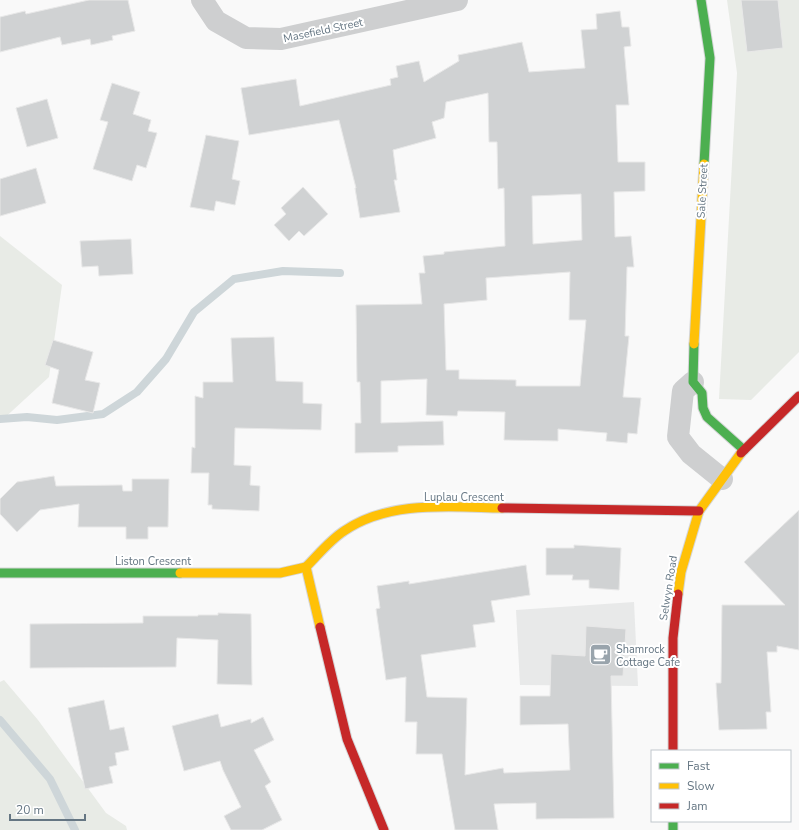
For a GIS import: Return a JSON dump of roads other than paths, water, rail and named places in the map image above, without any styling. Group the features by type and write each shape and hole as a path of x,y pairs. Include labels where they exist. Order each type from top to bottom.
{"street":[{"name":"Masefield Street","path":"202,0 216,21 246,38 281,39 457,0"},
{"name":"Sale Street","path":"693,382 695,303 710,58 701,0"},
{"path":"722,479 691,454 678,437 682,391 693,382 702,394 703,408 707,417 744,450"},
{"name":"Selwyn Road","path":"673,750 673,638 681,572 699,511 744,450 799,396"},
{"name":"Luplau Crescent","path":"306,567 343,532 377,514 431,507 699,511"},
{"path":"306,567 347,739 384,830"},
{"name":"Liston Crescent","path":"0,573 280,573 306,567"}],"waterway":[{"path":"0,419 27,417 57,420 103,414 137,392 166,359 194,312 234,279 283,271 340,273"},
{"path":"0,720 50,779 75,830"}],"place":[{"name":"Shamrock Cottage Cafe","path":"600,655"}]}
